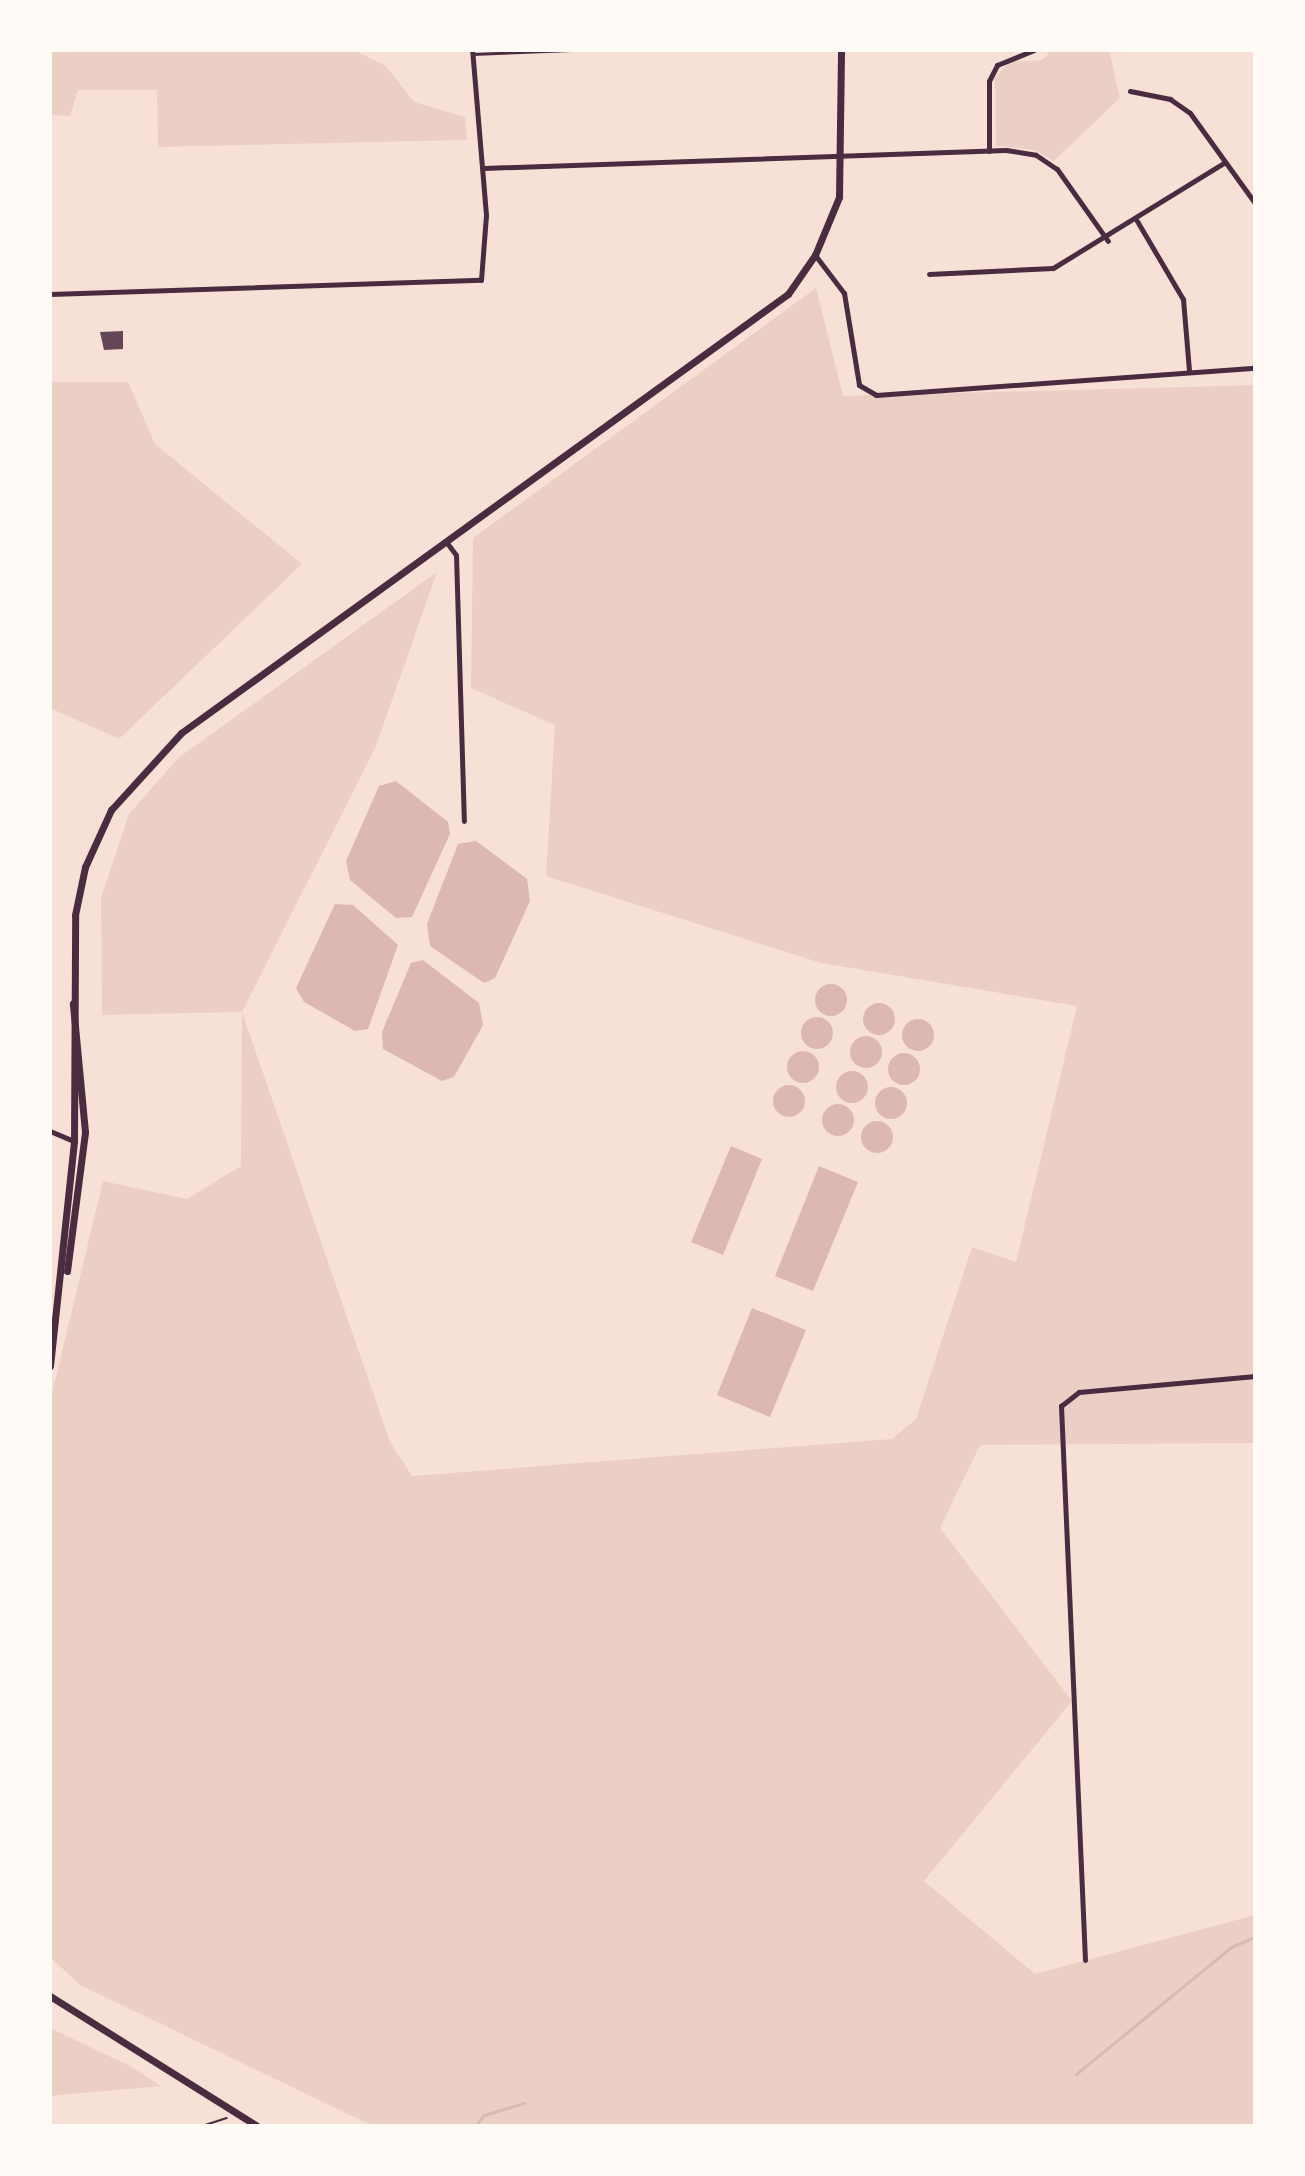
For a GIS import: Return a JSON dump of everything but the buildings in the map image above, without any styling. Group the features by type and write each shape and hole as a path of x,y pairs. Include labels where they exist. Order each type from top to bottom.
{"main road":[{"path":"66,1273 74,1141 73,1004 80,884 100,831 131,783 181,733 758,322 815,255 839,197 844,157 841,50"},
{"path":"50,1366 82,1177 83,1101 73,1004"},
{"path":"82,1177 74,1141 83,1101"},
{"path":"50,1996 257,2126"}],"street":[{"path":"989,151 989,81 997,65 1034,50"},
{"path":"50,294 467,282 487,272 484,168 472,52"},
{"path":"1130,91 1170,99 1190,113 1255,203"},
{"path":"484,168 989,151 1036,155 1057,169 1108,241"},
{"path":"929,274 1053,268 1108,241 1224,163"},
{"path":"1137,221 1183,299 1189,370"},
{"path":"815,255 844,293 855,375 865,392 1255,368"},
{"path":"447,543 456,555 464,821"},
{"path":"50,1131 74,1141"},
{"path":"1085,1960 1061,1406 1079,1392 1255,1376"}],"lane":[{"path":"472,52 572,50"}],"path":[{"path":"202,2126 238,2114"}],"shaded area":[{"path":"50,50 353,50 386,66 414,102 465,117 467,140 158,147 157,90 78,90 70,116 50,115"},
{"path":"1052,50 1109,50 1120,98 1054,161 1034,150 996,146 995,77 1010,62 1042,60"},
{"path":"816,288 843,396 1255,385 1255,1443 980,1445 940,1528 1072,1701 924,1881 1035,1974 1255,1915 1255,2126 373,2126 80,1985 50,1957 50,1402 103,1181 187,1199 241,1166 242,1012 390,1442 412,1476 892,1439 916,1419 972,1247 1016,1262 1077,1006 821,963 546,876 555,725 471,688 473,538"},
{"path":"50,382 128,382 155,444 302,564 119,739 50,708"},
{"path":"437,572 376,746 242,1012 102,1015 101,898 129,814 178,758"},
{"path":"396,781 448,822 450,834 412,917 396,918 350,880 346,861 379,786"},
{"path":"476,841 527,879 530,901 495,978 484,983 430,946 427,924 458,844"},
{"path":"335,904 353,905 398,945 368,1029 355,1031 304,1002 296,988"},
{"path":"423,960 479,1003 483,1025 454,1077 442,1081 383,1049 382,1032 411,963"},
{"path":"831,984 842,989 847,1000 842,1011 831,1016 820,1011 815,1000 820,989"},
{"path":"879,1003 890,1008 895,1019 890,1030 879,1035 868,1030 863,1019 868,1008"},
{"path":"817,1017 828,1022 833,1033 828,1044 817,1049 806,1044 801,1033 806,1022"},
{"path":"918,1019 929,1024 934,1035 929,1046 918,1051 907,1046 902,1035 907,1024"},
{"path":"866,1036 877,1041 882,1052 877,1063 866,1068 855,1063 850,1052 855,1041"},
{"path":"803,1051 814,1056 819,1067 814,1078 803,1083 792,1078 787,1067 792,1056"},
{"path":"904,1053 915,1058 920,1069 915,1080 904,1085 893,1080 888,1069 893,1058"},
{"path":"852,1071 863,1076 868,1087 863,1098 852,1103 841,1098 836,1087 841,1076"},
{"path":"789,1085 800,1090 805,1101 800,1112 789,1117 778,1112 773,1101 778,1090"},
{"path":"891,1087 902,1092 907,1103 902,1114 891,1119 880,1114 875,1103 880,1092"},
{"path":"838,1104 849,1109 854,1120 849,1131 838,1136 827,1131 822,1120 827,1109"},
{"path":"877,1121 888,1126 893,1137 888,1148 877,1153 866,1148 861,1137 866,1126"},
{"path":"731,1146 762,1159 723,1255 691,1242"},
{"path":"819,1166 858,1182 813,1291 775,1276"},
{"path":"752,1308 806,1330 770,1417 717,1395"},
{"path":"50,2028 130,2066 161,2086 50,2096"}],"waterway":[{"path":"1076,2074 1231,1947 1255,1937"},
{"path":"475,2126 484,2115 524,2103"}]}
